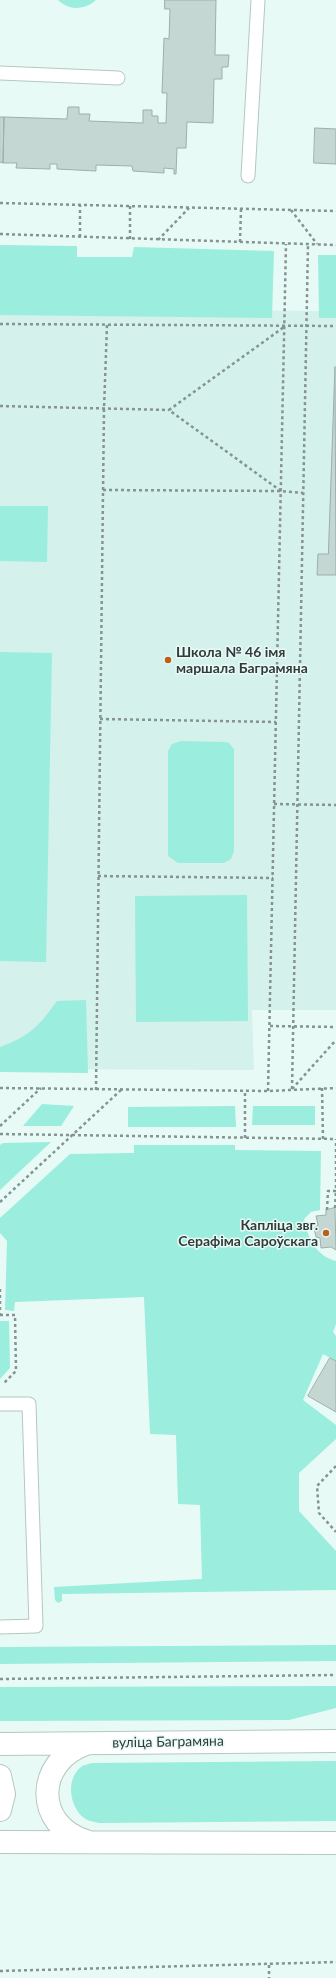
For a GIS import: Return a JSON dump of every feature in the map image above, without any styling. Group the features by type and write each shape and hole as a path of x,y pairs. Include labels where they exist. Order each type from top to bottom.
{"street":[{"name":"вуліца Баграмяна","path":"0,1744 336,1741"},
{"path":"99,1743 86,1744 75,1748 61,1759 51,1774 48,1786 48,1799 51,1812 67,1832 78,1838 90,1842 336,1842"},
{"path":"0,1776 4,1794 0,1810"},
{"path":"0,1842 103,1842"}],"lane":[{"path":"248,176 258,0"},
{"path":"0,73 118,78"},
{"path":"0,1404 29,1404 36,1626 0,1627"}],"path":[{"path":"0,203 336,211"},
{"path":"80,205 80,237"},
{"path":"130,206 130,239"},
{"path":"158,240 190,208"},
{"path":"240,242 241,209"},
{"path":"291,210 317,245"},
{"path":"0,234 336,245"},
{"path":"268,1091 286,244"},
{"path":"292,1089 308,244"},
{"path":"0,324 284,327 336,326"},
{"path":"96,1090 104,409 107,325"},
{"path":"169,410 284,327"},
{"path":"0,406 169,410 281,490"},
{"path":"103,490 281,490 304,493"},
{"path":"100,719 276,722"},
{"path":"274,804 336,806"},
{"path":"98,876 273,878"},
{"path":"270,1026 336,1027"},
{"path":"292,1089 336,1040"},
{"path":"0,1088 245,1091 336,1088"},
{"path":"0,1126 41,1088"},
{"path":"322,1088 323,1139"},
{"path":"0,1202 121,1090"},
{"path":"245,1091 245,1138"},
{"path":"0,1134 336,1139 335,1208"},
{"path":"327,1210 328,1191 336,1191"},
{"path":"0,1289 0,1316 15,1315 16,1370 4,1384"},
{"path":"336,1466 317,1486 319,1513 336,1532"},
{"path":"0,1679 336,1675"},
{"path":"0,1971 269,1965 336,1962"},
{"path":"269,1965 269,1978"}],"shaded area":[{"name":"Школа № 46 імя маршала Баграмяна","path":"0,309 336,311 336,1010 252,1010 254,1070 0,1069"}],"green space":[{"path":"58,0 96,0 87,6 77,8 62,4"},
{"path":"0,245 77,246 77,257 132,257 134,247 274,251 272,318 0,315"},
{"path":"318,255 336,255 336,318 319,318"},
{"path":"0,506 48,506 47,562 0,561"},
{"path":"0,652 52,653 46,962 0,961"},
{"path":"181,741 225,742 229,743 234,749 234,851 231,859 224,863 178,863 168,856 168,751 172,744"},
{"path":"247,895 248,1021 136,1022 135,896"},
{"path":"86,1000 88,1073 0,1072 0,1047 19,1039 33,1029 45,1017 57,1001"},
{"path":"42,1104 74,1106 61,1126 23,1126"},
{"path":"235,1106 236,1127 128,1127 128,1107"},
{"path":"253,1106 315,1106 315,1125 252,1125"},
{"path":"51,1142 0,1190 0,1145 3,1143"},
{"path":"134,1145 235,1145 235,1150 321,1151 320,1210 311,1212 304,1219 308,1233 318,1251 329,1259 336,1261 336,1324 333,1332 336,1336 336,1361 323,1354 303,1400 336,1425 336,1439 299,1473 299,1511 336,1551 336,1590 62,1594 62,1601 58,1603 55,1600 54,1587 202,1579 200,1505 178,1504 176,1435 150,1434 144,1297 15,1302 14,1311 5,1310 7,1241 0,1233 0,1218 70,1154 134,1153"},
{"path":"0,1321 9,1321 10,1368 0,1379"},
{"path":"336,1645 336,1661 0,1664 0,1647"},
{"path":"336,1686 336,1708 289,1720 0,1721 0,1687"},
{"path":"336,1761 336,1821 99,1823 84,1818 79,1813 75,1807 71,1793 71,1786 76,1772 82,1766 92,1763"}],"building":[{"path":"165,0 216,0 215,55 229,55 228,67 222,67 222,79 214,79 213,123 187,122 186,148 177,148 176,174 174,174 174,169 164,168 164,173 133,171 132,166 96,165 96,171 57,169 57,164 50,164 50,169 16,168 17,163 3,163 4,117 67,119 68,107 79,107 79,114 90,114 89,121 143,123 143,110 152,110 152,116 158,116 158,123 166,123 167,93 162,93 164,38 169,39 170,9 165,9"},
{"path":"0,117 4,117 3,163 0,162"},
{"path":"315,128 336,129 336,164 314,163"},
{"path":"335,367 336,575 317,575 318,554 328,554"},
{"name":"Капліца звг. Серафіма Сароўскага","path":"335,1208 336,1250 331,1247 321,1248 320,1238 316,1237 314,1228 318,1225 316,1216 326,1215 326,1210"},
{"path":"330,1358 336,1361 336,1412 308,1396"}],"place":[{"name":"Школа № 46 імя маршала Баграмяна","path":"168,660"},
{"name":"Капліца звг. Серафіма Сароўскага","path":"326,1233"}]}
